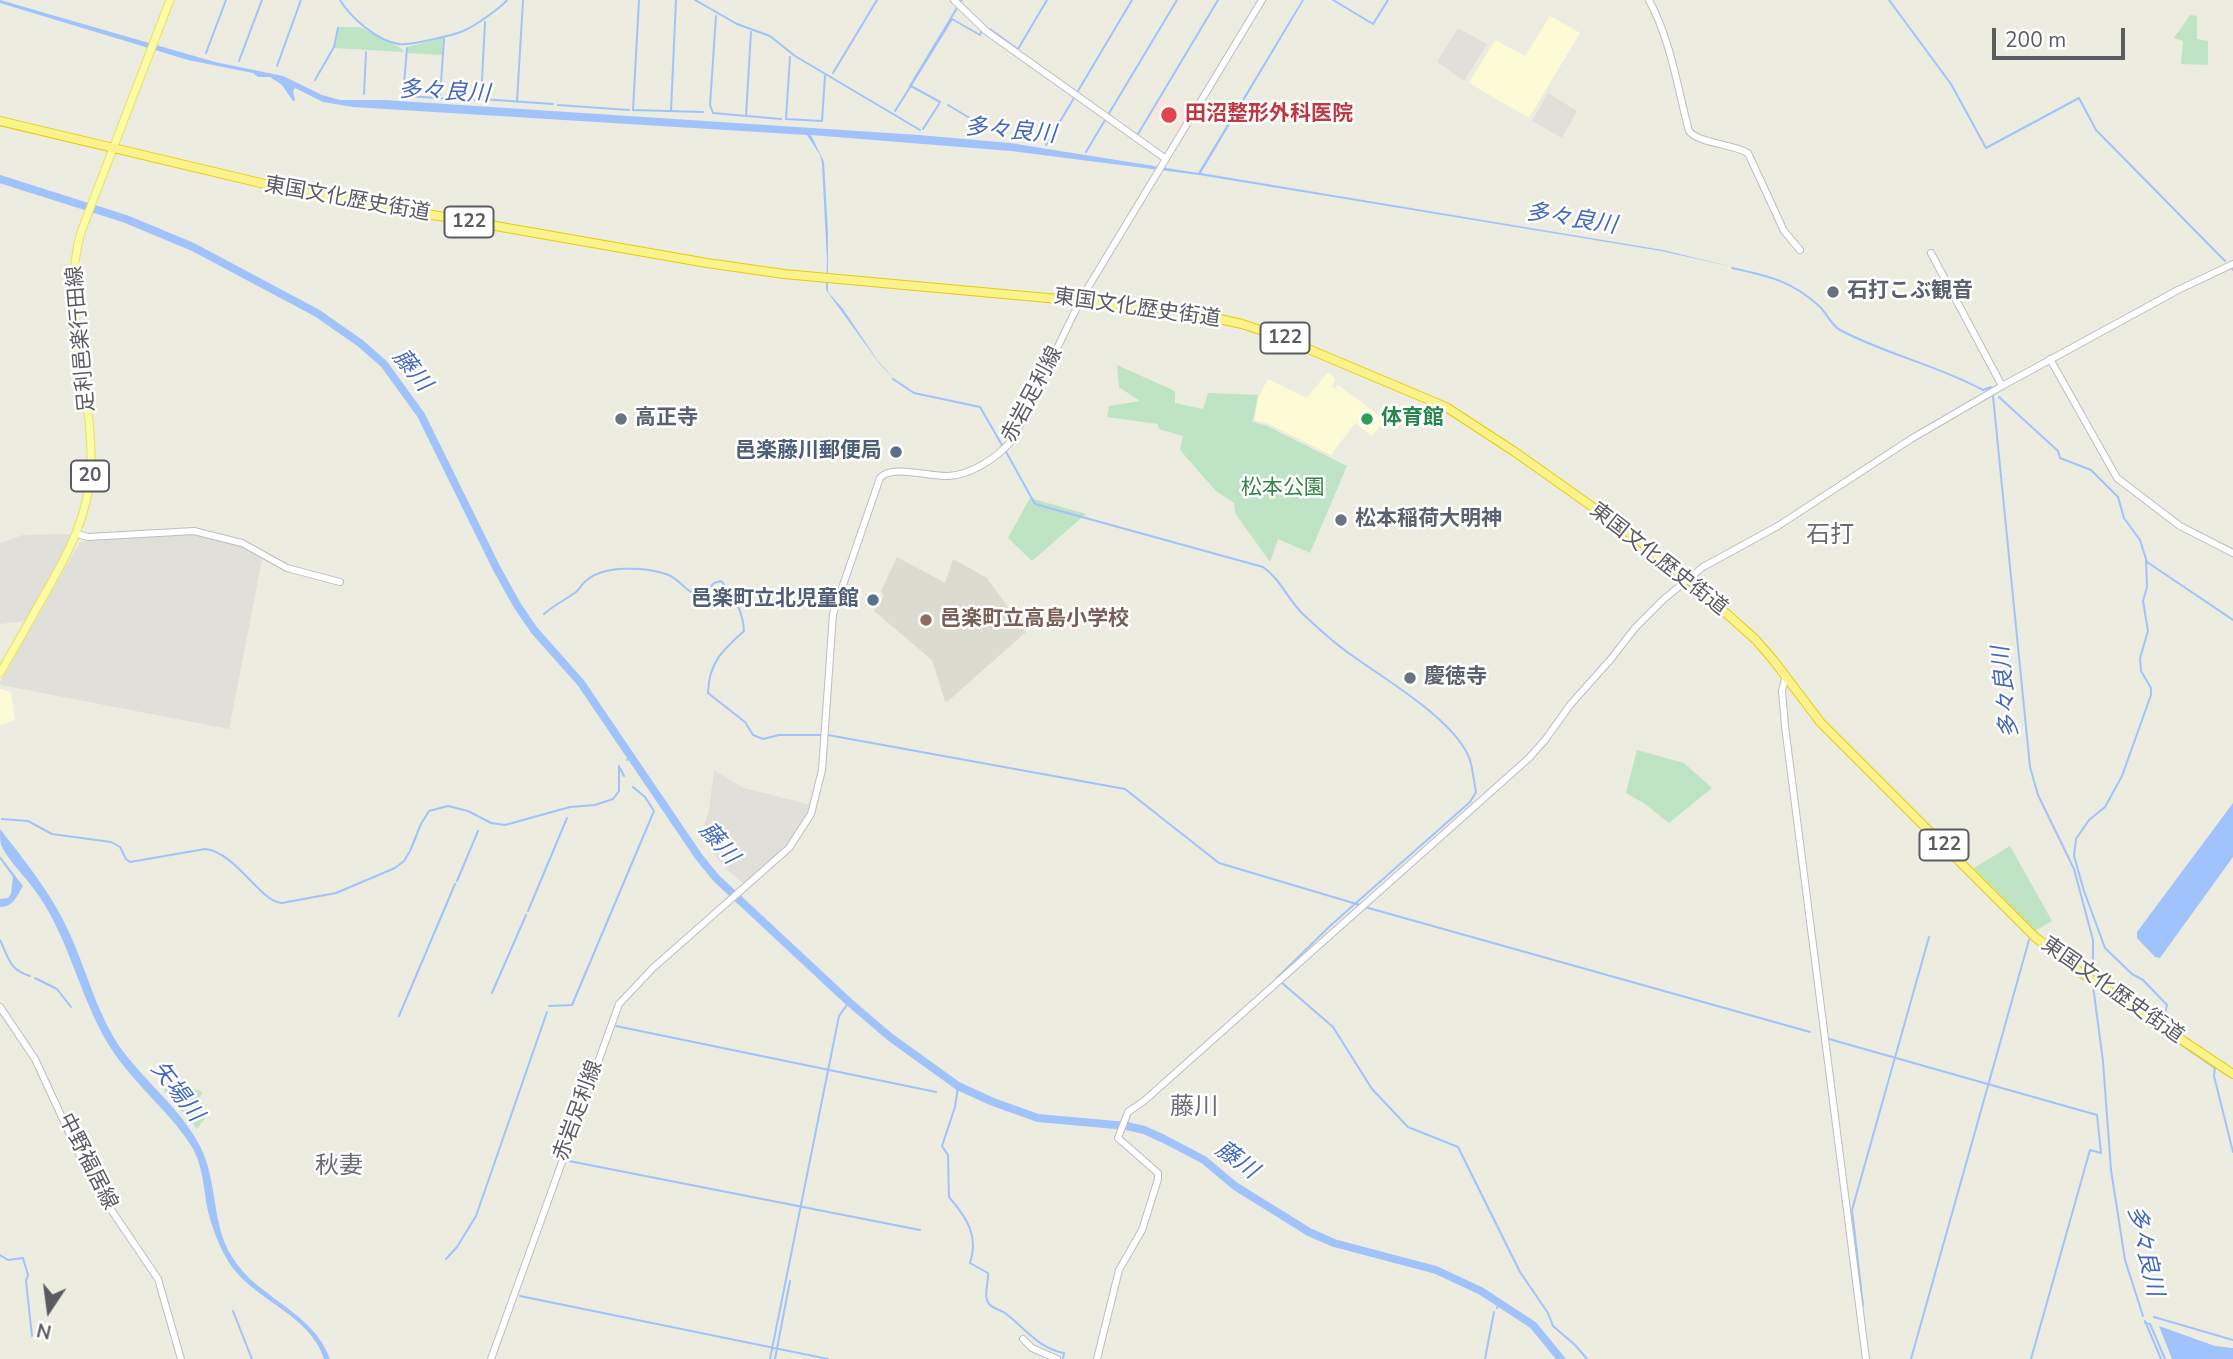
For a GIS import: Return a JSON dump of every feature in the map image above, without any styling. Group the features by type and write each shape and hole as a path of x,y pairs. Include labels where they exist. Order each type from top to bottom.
{"highway":[{"name":"東国文化歴史街道","path":"0,121 252,182 707,263 1179,310 1242,324 1310,348 1423,397 1475,424 1628,532 1688,579 1756,640 1821,723 2049,949 2089,979 2233,1074"}],"main road":[{"name":"足利邑楽行田線","path":"0,674 64,563 77,534 87,501 91,464 73,274 76,250 170,0"}],"street":[{"path":"954,0 986,31 1166,159"},
{"name":"赤岩足利線","path":"491,1359 619,1004 653,968 789,848 815,804 821,780 835,605 880,478 884,473 895,471 956,475 1000,454 1013,439 1081,299 1262,0"},
{"path":"1649,0 1672,57 1689,131 1696,138 1721,142 1748,153 1780,222 1800,250"},
{"path":"1931,253 2002,386"},
{"path":"1097,1359 1119,1270 1142,1230 1158,1179 1158,1173 1118,1138 1128,1112 1144,1101 1529,758 1635,628 1688,579 1717,558 1778,526 1911,439 2002,386 2217,270 2233,264"},
{"path":"2050,359 2117,478 2180,526 2233,553"},
{"path":"77,534 88,537 194,531 242,543 287,568 340,582"},
{"path":"1786,675 1782,691 1787,739 1866,1359"},
{"name":"中野福居線","path":"0,1007 35,1059 103,1200 158,1279 181,1359"},
{"path":"1023,1339 1032,1348 1057,1359"}],"shaded area":[{"path":"1550,16 1580,33 1529,118 1469,83 1495,40 1525,56"},
{"path":"1458,28 1487,44 1464,81 1437,62"},
{"path":"1548,93 1577,111 1562,138 1532,121"},
{"name":"田沼整形外科医院","path":"1161,96 1189,113 1178,133 1150,116"},
{"path":"1328,372 1335,378 1332,387 1335,389 1338,385 1385,420 1372,436 1355,423 1331,455 1267,423 1255,420 1258,398 1268,379 1307,398"},
{"path":"191,533 240,544 262,560 229,729 1,685 0,682 80,542"},
{"path":"70,534 62,555 26,621 0,624 0,543 23,535"},
{"name":"邑楽町立高島小学校","path":"897,557 945,583 953,559 987,578 1026,632 947,702 932,660 874,611 884,596 881,591"},
{"path":"0,689 11,692 15,720 0,725"},
{"path":"714,770 744,788 811,805 790,842 744,884 723,866 701,835 709,810"}],"green space":[{"path":"2190,15 2197,16 2197,39 2208,41 2208,65 2181,64 2183,41 2174,38"},
{"path":"339,27 360,27 397,46 403,52 334,48"},
{"path":"443,38 442,55 407,53 407,47"},
{"name":"松本公園","path":"1117,365 1175,391 1175,403 1203,409 1208,393 1258,395 1251,421 1267,426 1347,466 1310,553 1278,539 1270,562 1235,513 1234,503 1216,491 1180,450 1183,436 1159,429 1158,424 1107,417 1109,406 1140,401 1119,387"},
{"path":"1030,498 1086,514 1032,561 1008,538"},
{"path":"1637,750 1684,763 1712,788 1669,823 1626,793"},
{"path":"2010,846 2052,921 2035,931 1974,868"},
{"path":"170,1078 202,1092 199,1101 206,1106 202,1114 205,1118 197,1129 165,1092 164,1088"}],"water":[{"path":"0,0 215,62 283,76 322,95 340,100 384,100 919,135 1010,143 1198,173 1304,0 1201,173 1663,250 1733,267 1661,251 1199,175 1011,151 811,135 824,162 828,292 843,309 878,361 900,385 879,363 826,290 822,164 820,155 807,135 353,107 323,102 295,88 293,101 282,85 270,77 258,77 253,73 188,60 0,3"},
{"path":"2233,803 2233,857 2160,958 2155,957 2137,938 2137,932"},
{"path":"0,829 54,903 114,1038 181,1117 200,1146 210,1173 225,1244 232,1257 256,1284 311,1329 330,1359 324,1359 317,1344 296,1320 255,1290 228,1262 210,1219 202,1173 192,1147 174,1122 114,1053 93,1015 50,915 1,845"},
{"path":"0,856 23,886 17,897 4,907 0,907 0,899 8,898 11,894 13,877"},
{"path":"2159,1326 2215,1346 2233,1348 2233,1359 2172,1359"}],"waterway":[{"path":"206,53 226,0"},
{"path":"239,61 262,0"},
{"path":"277,66 301,0"},
{"path":"340,0 351,14 374,34 399,44 431,40 463,31 507,0"},
{"path":"639,0 633,110 703,112"},
{"path":"671,111 676,0"},
{"path":"695,0 737,24 770,36 795,56 920,130"},
{"path":"833,73 877,0"},
{"path":"1018,49 1047,0"},
{"path":"1078,91 1132,0"},
{"path":"1108,115 1177,0"},
{"path":"1138,134 1218,0"},
{"path":"1333,0 1373,24 1388,0"},
{"path":"1889,0 1951,84 1986,148 2079,98 2096,130 2225,261"},
{"path":"517,101 523,1"},
{"path":"910,86 957,8"},
{"path":"716,16 710,105 713,113 781,119"},
{"path":"902,100 952,19 980,35 981,32"},
{"path":"485,22 481,99 553,104"},
{"path":"315,80 334,47 338,28"},
{"path":"990,29 1016,48"},
{"path":"746,116 751,32"},
{"path":"440,97 444,39"},
{"path":"407,48 403,96 476,100"},
{"path":"364,94 366,52"},
{"path":"790,57 786,119 822,121 825,76"},
{"path":"911,86 940,102"},
{"path":"1046,145 1074,98"},
{"path":"895,111 902,100"},
{"path":"923,129 939,104"},
{"path":"558,105 629,110"},
{"path":"948,105 973,120"},
{"path":"1086,152 1105,120"},
{"name":"藤川","path":"0,179 126,219 193,247 317,313 360,343 384,364 421,415 517,605 534,630 581,683 699,857 716,878 890,1037 958,1086 993,1102 1038,1118 1144,1130 1204,1160 1235,1186 1309,1232 1334,1243 1436,1270 1481,1291 1533,1325 1561,1359"},
{"name":"多々良川","path":"1732,268 1768,277 1799,290 1819,306 1837,328 1857,338 1948,373 1983,390 1991,387"},
{"path":"893,379 914,393 980,407 1002,445"},
{"name":"多々良川","path":"1993,396 2030,767 2038,795 2074,869 2093,940 2093,973"},
{"path":"1999,397 2058,451 2060,458 2091,470 2118,497 2124,518 2140,540 2147,562 2233,620"},
{"path":"1005,450 1035,504 1263,567 1275,578 1299,610 1327,636 1435,715 1462,745 1470,760 1476,792 1470,802 1330,926 1277,978"},
{"path":"2146,560 2147,587 2143,601 2148,631 2140,658 2141,671 2151,688 2151,695 2122,776 2105,807 2089,820 2076,839 2074,856 2105,948 2132,974 2143,980 2167,1005 2163,1022"},
{"path":"544,614 576,592 594,575 614,570 636,569 666,574 702,597 714,583 721,581 737,604 744,631 718,658 711,673 708,693 745,722 753,735 763,739 779,735 823,735"},
{"path":"828,735 1125,789 1219,863 1360,905"},
{"name":"藤川","path":"627,760 630,755"},
{"path":"2,819 28,821 52,834 111,842 120,847 130,862 205,849 216,852 237,867 265,895 282,903 336,893 395,868 404,861 410,851 429,811 448,806 468,811 491,823 505,825 570,807 595,805 613,799 619,791 619,766"},
{"path":"620,768 624,776"},
{"path":"549,1006 572,1005 654,811 645,797 633,787"},
{"path":"528,911 567,818"},
{"path":"457,881 478,831"},
{"path":"399,1016 455,884"},
{"path":"1365,907 1810,1032"},
{"path":"492,993 526,915"},
{"path":"1863,1305 1852,1210 1929,937"},
{"path":"0,940 14,967 30,976"},
{"path":"1911,1359 2029,940"},
{"path":"35,978 57,989 71,1007"},
{"path":"1281,982 1333,1027 1372,1089 1408,1127 1458,1147 1520,1272 1548,1313 1553,1326 1587,1359"},
{"name":"多々良川","path":"2093,986 2103,1061 2111,1170 2125,1260 2143,1316"},
{"path":"770,1359 839,1016 849,1002"},
{"path":"446,1259 457,1247 476,1216 547,1012"},
{"path":"616,1026 936,1092"},
{"path":"2160,1030 2215,1068 2214,1076 2233,1152"},
{"path":"1829,1039 2097,1115 2101,1153 2090,1150 2031,1359"},
{"path":"958,1086 955,1107 942,1146 948,1155 949,1197 966,1220 972,1236 970,1263 988,1273 986,1294 990,1305 1005,1313 1039,1342 1064,1353 1063,1359"},
{"path":"569,1161 920,1230"},
{"path":"0,1255 8,1260 23,1258 28,1275 26,1281 32,1336"},
{"path":"775,1359 790,1281"},
{"path":"520,1296 828,1359"},
{"name":"藤川","path":"1497,1308 1500,1303"},
{"path":"233,1311 252,1359"},
{"path":"1485,1359 1494,1312"},
{"path":"2154,1317 2233,1340"},
{"name":"多々良川","path":"2145,1321 2161,1359"},
{"name":"多々良川","path":"2145,1323 2150,1324 2165,1359"}],"place":[{"name":"田沼整形外科医院","path":"1169,115"},
{"name":"石打こぶ観音","path":"1833,292"},
{"name":"高正寺","path":"621,419"},
{"name":"体育館","path":"1367,419"},
{"name":"邑楽藤川郵便局","path":"896,452"},
{"name":"松本稲荷大明神","path":"1341,520"},
{"name":"邑楽町立北児童館","path":"873,600"},
{"name":"邑楽町立高島小学校","path":"926,620"},
{"name":"慶徳寺","path":"1410,678"}],"district":[{"name":"石打","path":"1830,536"},
{"name":"藤川","path":"1194,1108"},
{"name":"秋妻","path":"339,1167"}],"water label":[{"name":"矢場川","path":"176,1092"}]}
